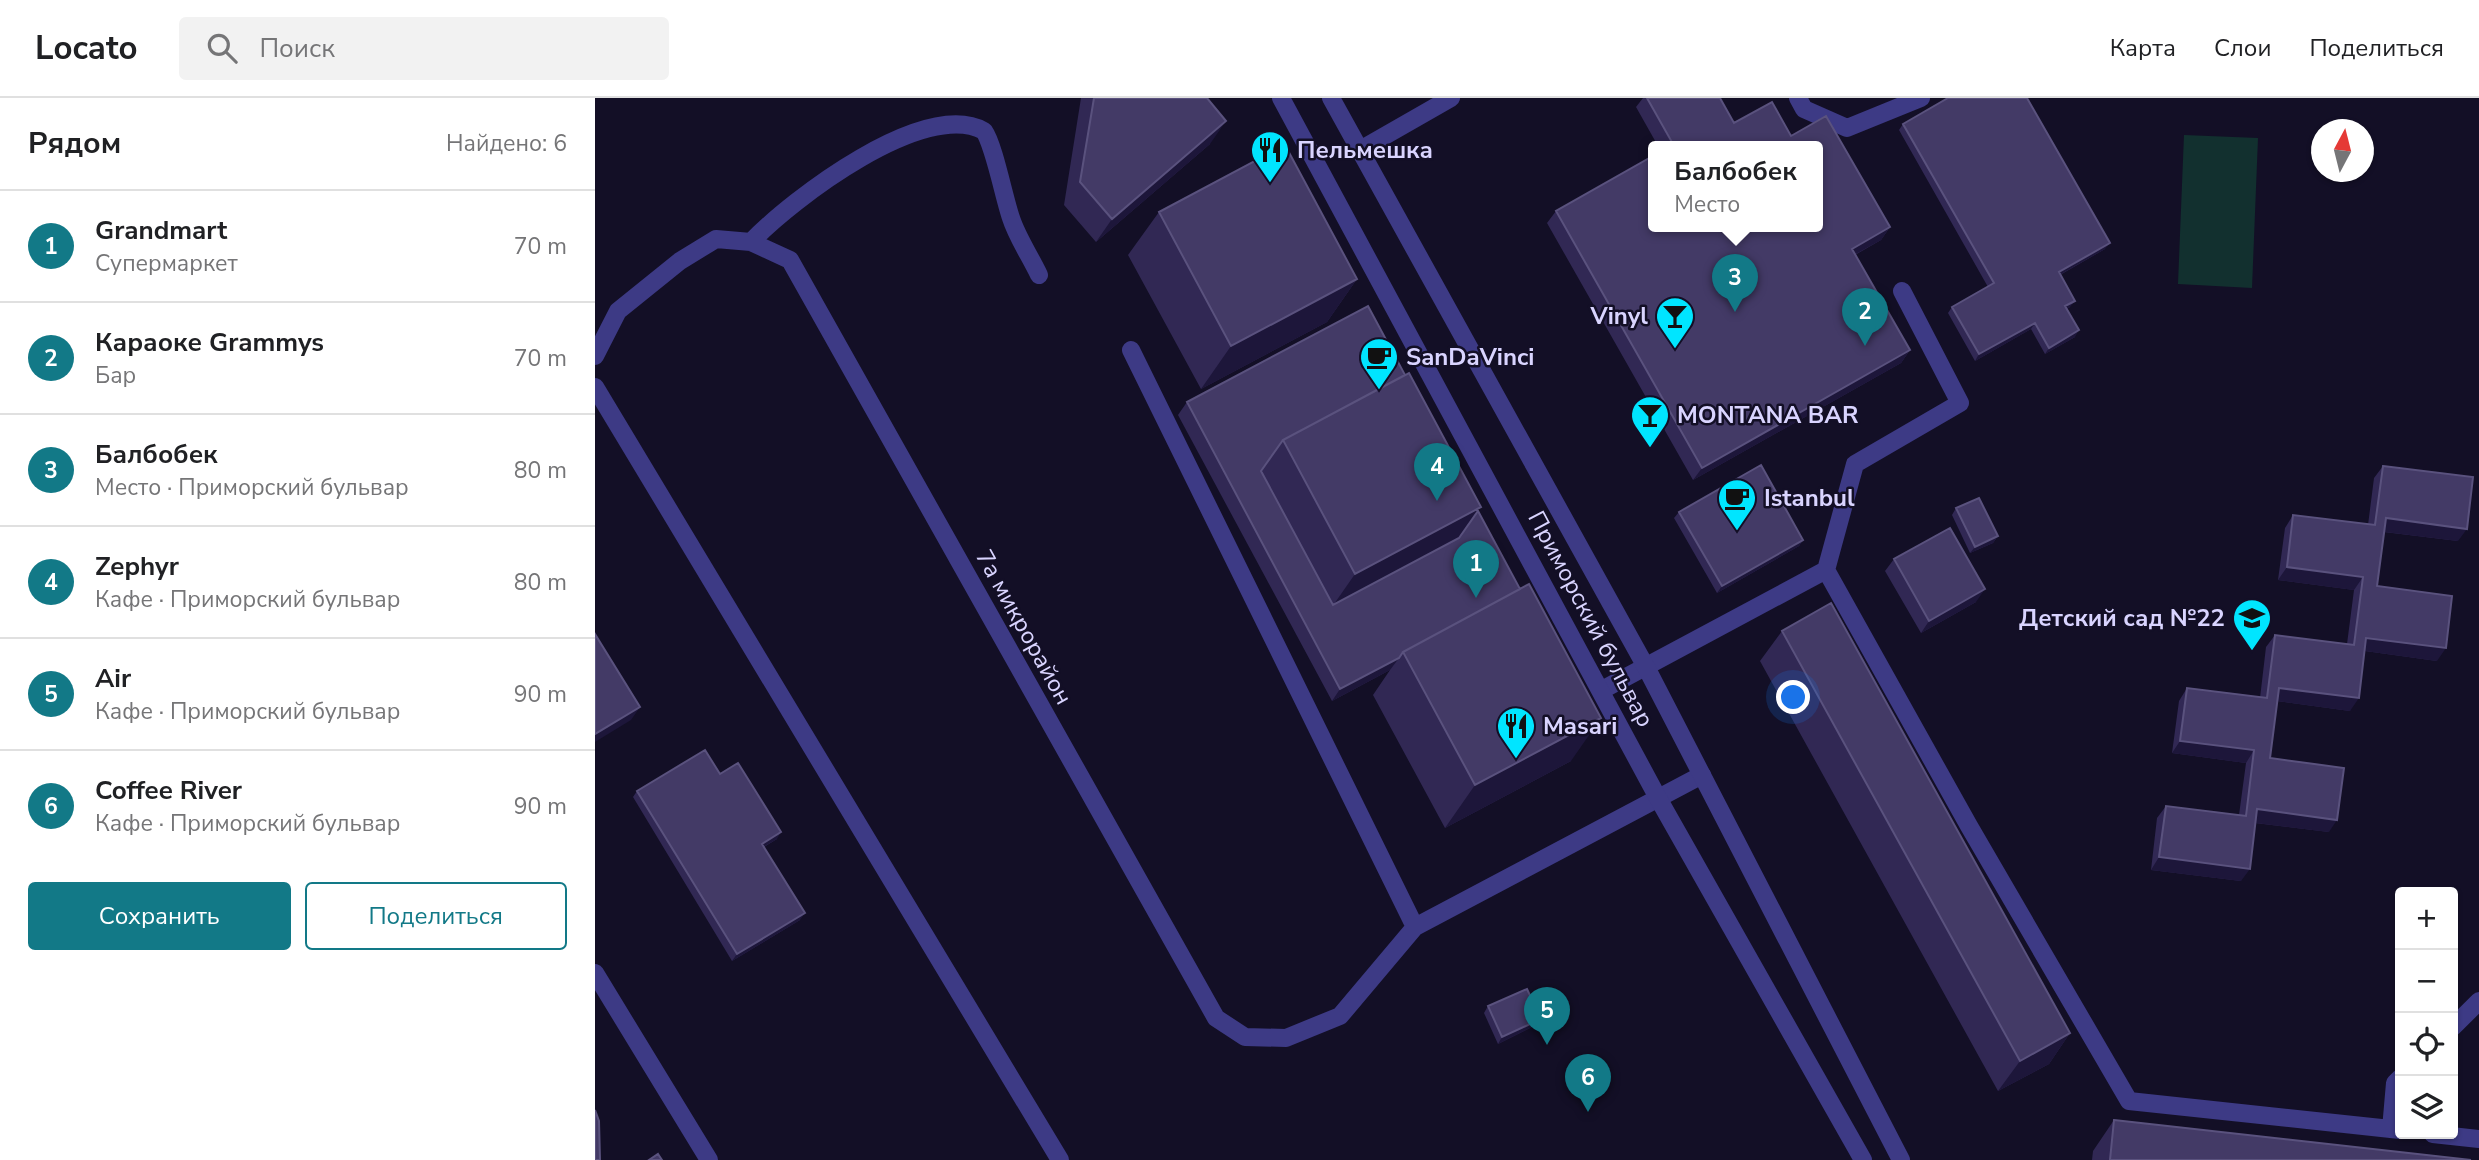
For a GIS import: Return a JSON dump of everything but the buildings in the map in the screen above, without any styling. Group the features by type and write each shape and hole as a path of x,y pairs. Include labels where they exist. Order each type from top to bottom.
{"street":[{"name":"Приморский бульвар","path":"1281,98 1658,798 1863,1160"},
{"name":"Приморский бульвар","path":"1331,98 1646,667 1901,1160"},
{"path":"1360,150 1451,98"},
{"path":"1798,98 1804,109 1847,128 1921,98"},
{"path":"945,106 967,116 985,132 1012,222 1039,275"},
{"path":"751,242 834,160 866,136 899,120"},
{"name":"7а микрорайон","path":"595,356 618,311 680,261 716,239 751,242 790,260 1216,1018 1245,1037 1286,1038 1340,1016 1415,927"},
{"path":"1902,291 1961,402 1855,464 1826,570 1969,826 2129,1101 2395,1129"},
{"path":"1131,350 1415,927 1702,775"},
{"path":"595,387 1060,1160"},
{"path":"1602,690 1826,570"},
{"path":"595,973 709,1160"},
{"path":"2458,1022 2479,1001"},
{"path":"2458,1137 2479,1139"}],"green space":[{"path":"2184,135 2258,138 2252,288 2178,284"}],"place":[{"name":"Пельмешка","path":"1270,184"},
{"name":"Балбобек","path":"1735,312"},
{"name":"Караоке Grammys","path":"1865,346"},
{"name":"Vinyl","path":"1675,350"},
{"name":"SanDaVinci","path":"1379,391"},
{"name":"MONTANA BAR","path":"1650,449"},
{"name":"Zephyr","path":"1437,501"},
{"name":"Istanbul","path":"1737,532"},
{"name":"Grandmart","path":"1476,598"},
{"name":"Детский сад №22","path":"2252,652"},
{"name":"Masari","path":"1516,760"},
{"name":"Air","path":"1547,1045"},
{"name":"Coffee River","path":"1588,1112"}]}
